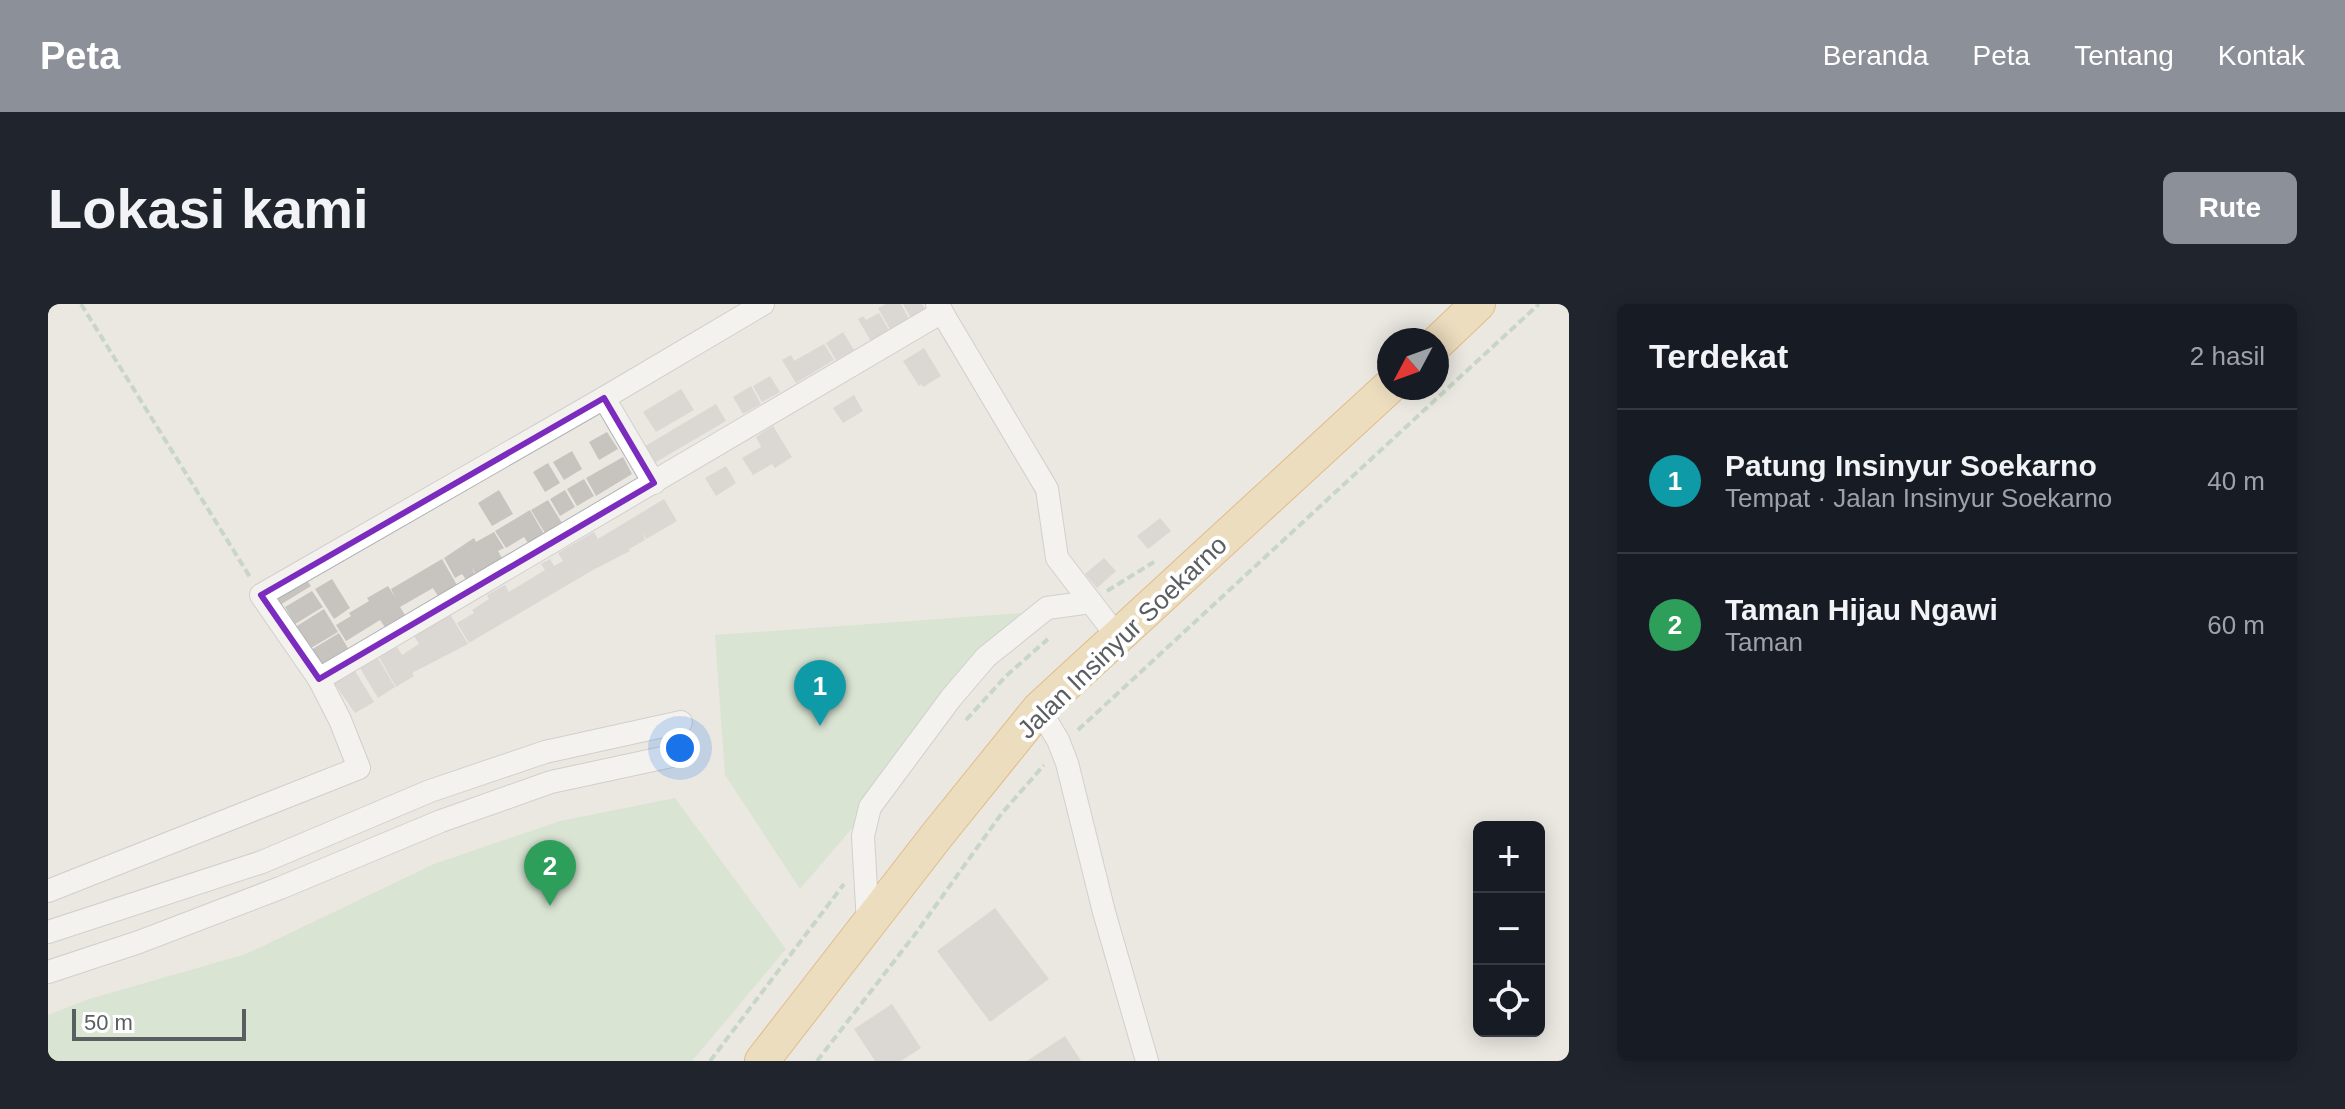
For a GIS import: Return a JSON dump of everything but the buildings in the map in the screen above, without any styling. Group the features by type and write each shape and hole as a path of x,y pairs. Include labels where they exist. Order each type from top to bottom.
{"highway":[{"path":"1449,332 1478,304"},
{"name":"Jalan Insinyur Soekarno","path":"762,1061 1039,709 1377,398"}],"street":[{"path":"48,891 359,768 319,679 261,595 763,304"},
{"path":"319,679 654,483 940,308 1047,489 1057,558 1117,636"},
{"path":"604,398 654,483"},
{"path":"868,924 863,836 870,807 942,709 986,657 1047,608 1091,602"},
{"path":"1039,709 1067,763 1104,912 1147,1061"},
{"path":"48,932 262,862 430,791 545,752 681,722"},
{"path":"48,972 139,942 441,821 551,782 681,754"}],"path":[{"path":"81,304 261,595"},
{"path":"817,1061 916,933 1002,813 1060,746 1539,304"}],"highlighted area":[{"path":"604,398 654,483 319,679 261,595"}],"green space":[{"path":"1037,612 800,889 725,775 715,635"},
{"path":"675,798 786,949 692,1061 48,1061 48,1015 89,999 246,954 434,864 560,821"}],"place":[{"name":"Patung Insinyur Soekarno","path":"820,726"},
{"name":"Taman Hijau Ngawi","path":"550,906"}]}
